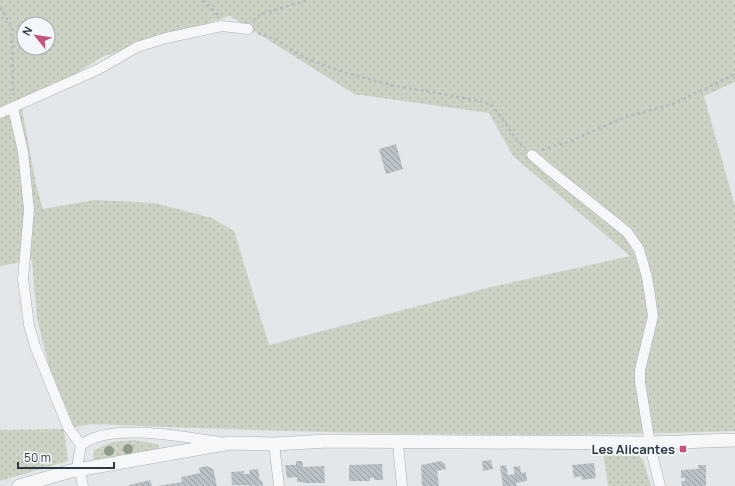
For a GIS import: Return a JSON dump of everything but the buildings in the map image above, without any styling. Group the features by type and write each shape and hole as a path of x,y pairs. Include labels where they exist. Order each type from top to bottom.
{"street":[{"path":"0,113 99,69 137,47 195,31 222,26 248,29"},
{"path":"13,108 23,152 29,210 23,279 29,325 35,346 68,427 81,445"},
{"path":"532,155 627,232 639,250 647,277 653,316 640,370 640,382 650,443 660,486"},
{"path":"83,486 78,462 81,445 90,438 124,432 230,443 274,444 328,441 398,443 520,441 650,443 735,440"},
{"path":"19,486 80,470 230,443"},
{"path":"398,443 402,486"},
{"path":"274,444 279,486"}],"path":[{"path":"307,0 261,14 252,21 248,29 275,39 305,58 346,73 391,85 480,101 492,105 517,140 532,155 625,117 673,104 735,74"},
{"path":"0,7 12,26 13,108"}],"shaded area":[{"path":"0,0 735,0 735,82 704,96 735,206 735,431 574,435 494,435 253,430 92,424 64,429 37,318 32,260 0,266","holes":["230,16 354,94 489,113 513,156 630,256 491,287 269,345 234,231 212,218 155,203 95,200 43,209 36,185 22,109 102,57"]},
{"path":"64,429 68,461 0,481 0,430"},
{"path":"134,440 158,444 159,450 93,460 94,450 112,442"},
{"path":"603,453 637,454 643,460 651,486 608,486"}],"place":[{"name":"Les Alicantes","path":"683,449"}]}
